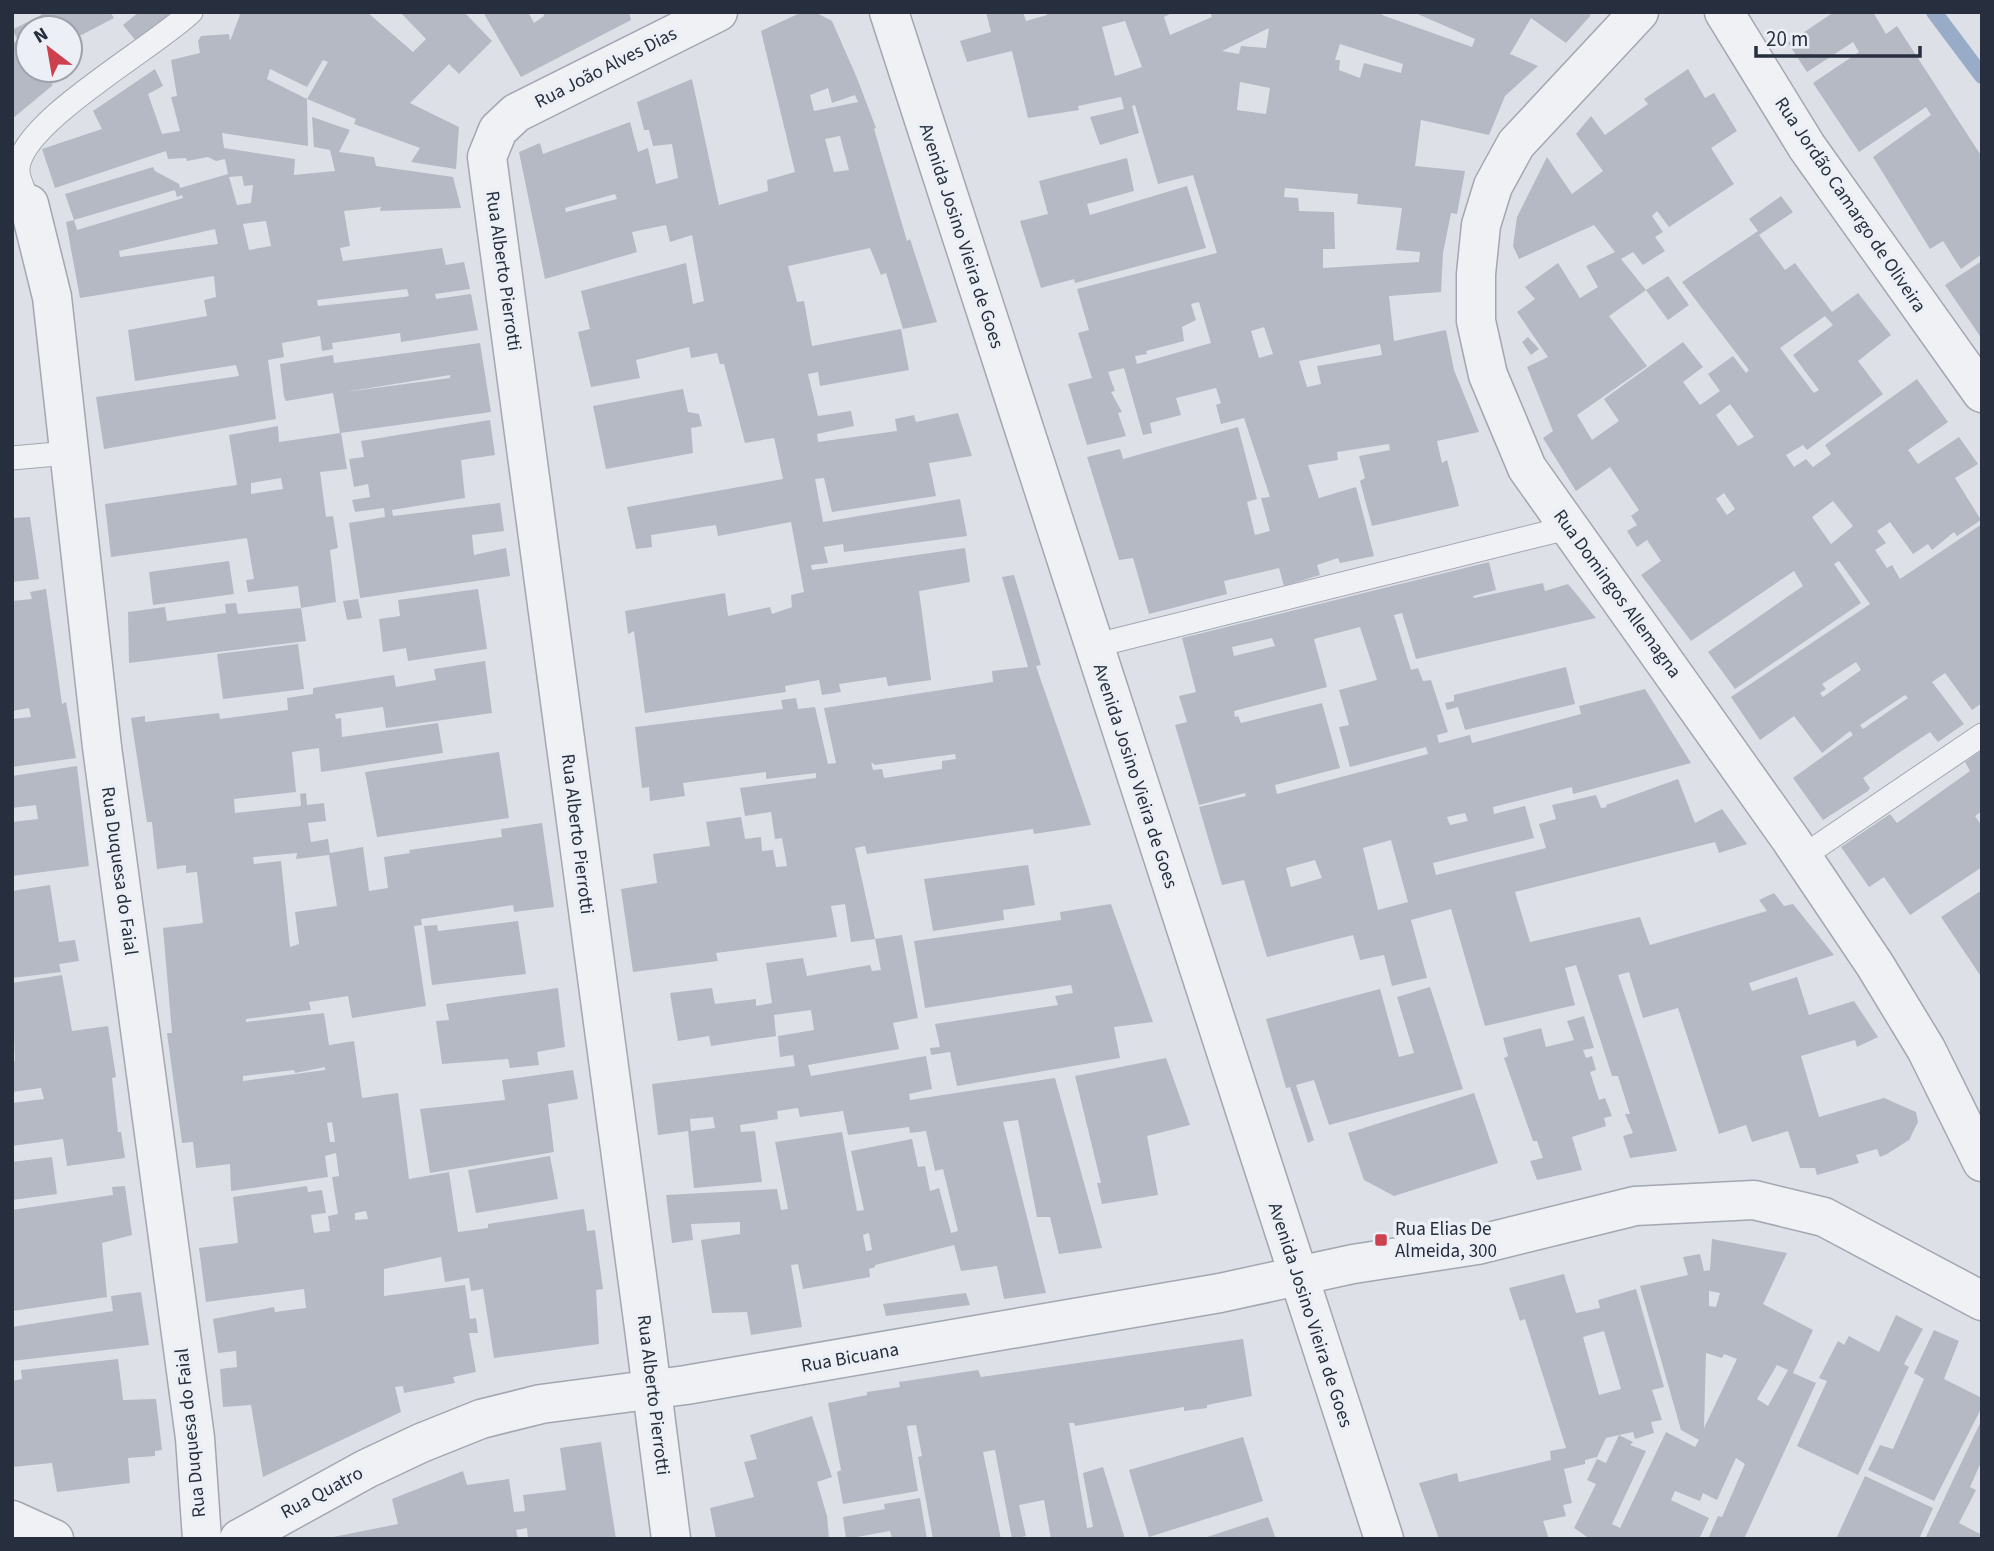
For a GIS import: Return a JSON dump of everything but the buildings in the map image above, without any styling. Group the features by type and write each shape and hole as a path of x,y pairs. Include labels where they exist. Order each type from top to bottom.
{"street":[{"name":"Rua João Alves Dias","path":"498,130 516,113 718,12"},
{"name":"Avenida Josino Vieira de Goes","path":"889,12 1384,1539"},
{"name":"Rua Domingos Allemagna","path":"1639,12 1516,144 1493,186 1481,225 1476,321 1488,375 1527,468 1660,654 1875,965 1926,1049 1982,1163"},
{"name":"Rua Jordão Camargo de Oliveira","path":"1724,12 1807,147 1982,393"},
{"name":"Rua Alberto Pierrotti","path":"498,130 487,157 614,1115 654,1390 671,1539"},
{"name":"Rua Duquesa do Faial","path":"29,204 52,297 102,747 195,1438 202,1539"},
{"name":"Rua Bicuana","path":"408,1450 481,1419 517,1410 654,1390 1220,1293 1297,1276 1477,1245 1635,1206 1754,1200 1825,1217 1982,1301"},
{"name":"Rua Quatro","path":"239,1539 366,1469 408,1450"},
{"path":"12,1520 54,1539"}],"lane":[{"path":"29,204 17,170 24,148 30,140 44,124 191,12"},
{"path":"12,458 68,453"},
{"path":"1093,646 1567,527"},
{"path":"1802,857 1982,734"}],"waterway":[{"path":"1934,12 1982,76"}],"place":[{"name":"Rua Elias De Almeida, 300","path":"1381,1240"}]}
